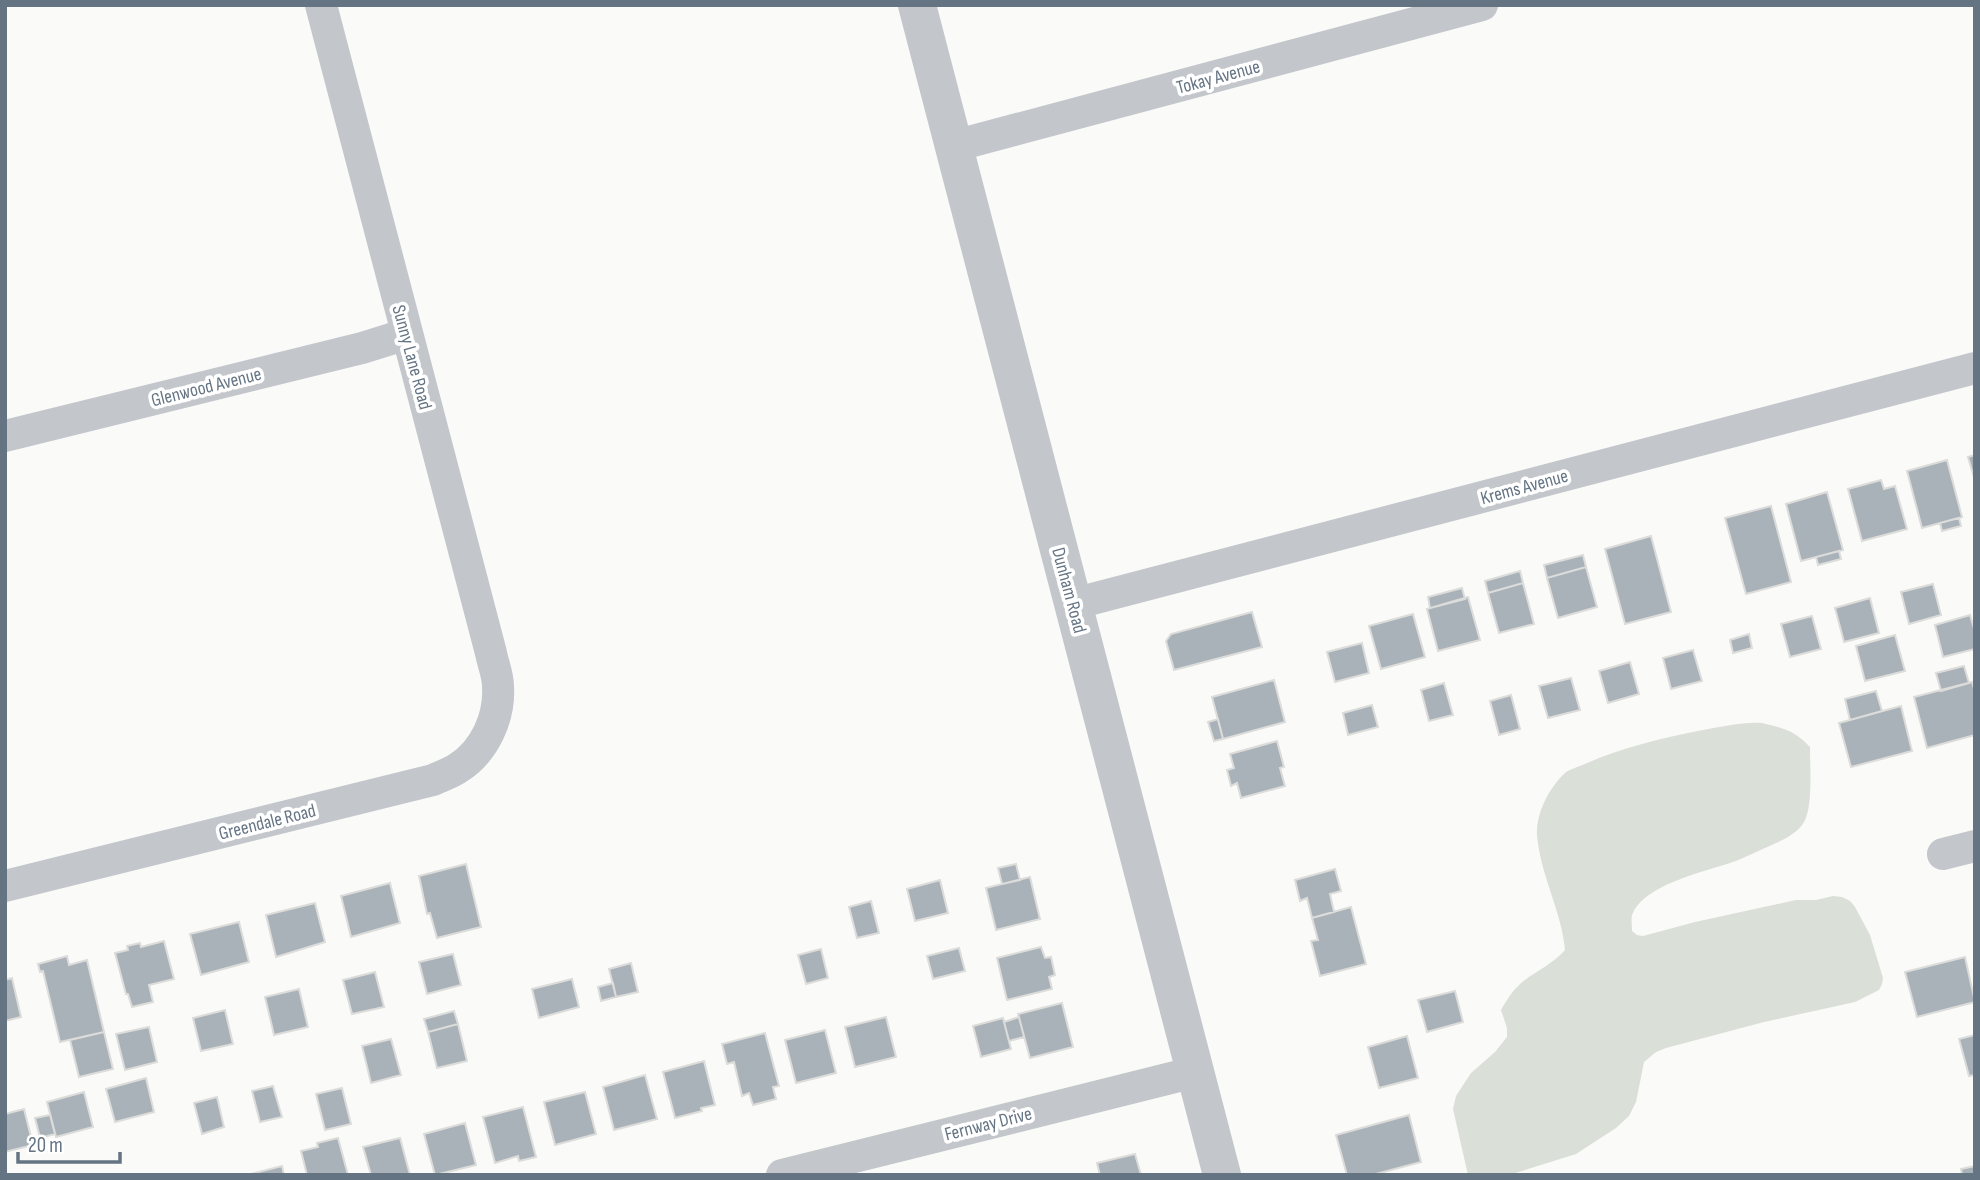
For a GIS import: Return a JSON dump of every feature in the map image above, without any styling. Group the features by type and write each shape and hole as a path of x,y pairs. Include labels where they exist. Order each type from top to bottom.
{"street":[{"name":"Sunny Lane Road","path":"321,5 496,674 497,711"},
{"name":"Dunham Road","path":"917,5 1222,1175"},
{"name":"Tokay Avenue","path":"954,146 1482,5"},
{"name":"Glenwood Avenue","path":"5,436 362,348 407,334"},
{"name":"Krems Avenue","path":"1073,604 1975,368"},
{"name":"Greendale Road","path":"5,886 433,780 459,767 478,750 497,711"},
{"path":"1942,854 1975,846"},
{"name":"Fernway Drive","path":"782,1175 1195,1072"}],"shaded area":[{"path":"1762,723 1788,731 1810,747 1810,797 1807,815 1801,827 1776,843 1675,881 1648,895 1632,915 1632,931 1643,936 1796,900 1842,897 1855,907 1870,935 1883,978 1879,990 1855,1002 1764,1022 1656,1052 1644,1062 1636,1102 1629,1116 1616,1128 1576,1154 1509,1175 1468,1175 1453,1109 1456,1096 1471,1073 1495,1052 1507,1037 1501,1010 1512,994 1521,983 1565,950 1537,835 1541,810 1549,793 1567,772 1613,753 1703,730"}],"building":[{"path":"1975,455 1975,481 1968,457"},
{"path":"1947,460 1962,517 1922,528 1907,471"},
{"path":"1881,480 1884,489 1895,486 1907,529 1862,541 1848,489"},
{"path":"1827,492 1843,550 1801,561 1786,504"},
{"path":"1771,506 1791,582 1746,594 1725,518"},
{"path":"1959,518 1961,526 1942,531 1940,523"},
{"path":"1651,536 1671,612 1625,624 1605,549"},
{"path":"1839,551 1841,559 1818,565 1816,557"},
{"path":"1583,555 1586,567 1547,578 1544,565"},
{"path":"1586,567 1597,607 1558,618 1547,578"},
{"path":"1520,571 1523,583 1488,593 1485,581"},
{"path":"1523,583 1534,624 1499,633 1488,593"},
{"path":"1933,584 1941,615 1909,624 1901,592"},
{"path":"1462,588 1465,599 1430,608 1428,597"},
{"path":"1468,597 1480,640 1438,651 1427,609"},
{"path":"1870,598 1879,633 1844,642 1835,608"},
{"path":"1252,612 1262,647 1174,670 1166,641 1171,634"},
{"path":"1413,614 1425,657 1381,669 1369,626"},
{"path":"1970,615 1975,632 1975,649 1943,657 1935,625"},
{"path":"1812,616 1821,649 1790,657 1781,624"},
{"path":"1749,634 1752,648 1733,653 1730,640"},
{"path":"1895,635 1905,671 1865,681 1856,646"},
{"path":"1362,643 1369,673 1335,682 1327,652"},
{"path":"1693,650 1702,681 1671,689 1663,658"},
{"path":"1630,662 1639,694 1608,703 1599,671"},
{"path":"1964,666 1969,683 1941,691 1936,673"},
{"path":"1571,678 1580,710 1548,718 1539,686"},
{"path":"1274,680 1285,722 1223,739 1212,697"},
{"path":"1972,682 1975,692 1975,735 1927,748 1914,697"},
{"path":"1444,683 1453,715 1429,721 1421,690"},
{"path":"1876,691 1882,711 1850,720 1845,699"},
{"path":"1511,695 1520,729 1499,735 1490,701"},
{"path":"1372,705 1378,727 1348,735 1343,713"},
{"path":"1901,706 1912,751 1851,767 1839,723"},
{"path":"1218,719 1223,739 1214,741 1208,722"},
{"path":"1277,741 1284,767 1280,768 1285,786 1241,798 1237,783 1231,786 1227,770 1234,768 1230,754"},
{"path":"466,864 481,927 437,938 430,913 427,914 419,876"},
{"path":"1016,864 1020,880 1002,884 998,868"},
{"path":"1335,869 1341,891 1330,894 1334,912 1312,918 1307,898 1300,901 1295,880"},
{"path":"1030,877 1040,919 996,930 986,888"},
{"path":"940,880 948,913 915,921 907,889"},
{"path":"390,883 400,923 351,937 341,896"},
{"path":"871,901 879,933 857,938 849,907"},
{"path":"315,903 325,942 276,957 266,915"},
{"path":"1351,907 1366,964 1320,976 1311,941 1318,940 1312,918"},
{"path":"239,922 249,962 201,975 190,934"},
{"path":"164,941 174,979 149,985 153,1002 132,1007 115,953 128,950 127,946 140,943 141,947"},
{"path":"1041,947 1045,958 1051,957 1055,975 1049,977 1052,989 1007,1000 997,958"},
{"path":"959,948 965,971 933,979 927,956"},
{"path":"821,949 828,978 806,984 798,955"},
{"path":"453,954 461,985 427,994 419,962"},
{"path":"67,956 69,965 87,960 104,1032 60,1042 43,971 40,972 38,964"},
{"path":"1965,957 1975,1002 1917,1017 1905,972"},
{"path":"631,963 638,992 616,997 609,969"},
{"path":"375,972 384,1007 352,1014 343,980"},
{"path":"12,978 21,1017 5,1021 5,980"},
{"path":"572,979 579,1007 539,1018 532,989"},
{"path":"613,983 616,997 601,1001 598,987"},
{"path":"299,989 308,1027 274,1035 265,997"},
{"path":"1455,991 1463,1022 1427,1032 1418,1000"},
{"path":"1062,1003 1073,1047 1030,1058 1018,1014"},
{"path":"225,1010 233,1044 201,1051 193,1018"},
{"path":"454,1011 458,1024 428,1032 424,1019"},
{"path":"886,1017 896,1057 855,1067 845,1027"},
{"path":"1019,1017 1024,1037 1009,1041 1004,1022"},
{"path":"1003,1018 1011,1049 981,1057 973,1026"},
{"path":"458,1024 467,1061 437,1068 428,1032"},
{"path":"149,1027 157,1062 125,1070 116,1034"},
{"path":"825,1030 836,1073 796,1083 785,1040"},
{"path":"104,1032 113,1069 79,1077 70,1040"},
{"path":"765,1033 779,1086 773,1087 776,1099 753,1105 749,1093 742,1096 734,1062 727,1064 722,1044"},
{"path":"1975,1035 1975,1075 1969,1076 1959,1039"},
{"path":"1407,1036 1418,1078 1379,1088 1368,1047"},
{"path":"391,1039 401,1075 371,1083 362,1046"},
{"path":"704,1061 715,1105 675,1118 663,1072"},
{"path":"645,1075 657,1119 614,1130 603,1087"},
{"path":"146,1078 154,1112 115,1122 106,1089"},
{"path":"273,1086 282,1117 260,1122 252,1091"},
{"path":"342,1088 351,1124 325,1130 316,1094"},
{"path":"84,1092 93,1127 56,1137 47,1102"},
{"path":"585,1092 596,1134 555,1145 544,1102"},
{"path":"217,1097 224,1127 202,1134 194,1103"},
{"path":"523,1107 536,1157 519,1161 518,1156 495,1163 483,1117"},
{"path":"24,1109 33,1145 5,1152 5,1114"},
{"path":"50,1115 55,1134 40,1138 35,1118"},
{"path":"1409,1115 1421,1162 1372,1175 1347,1175 1336,1135"},
{"path":"465,1123 476,1165 435,1175 424,1134"},
{"path":"338,1138 348,1175 307,1175 301,1151 318,1147 317,1143"},
{"path":"400,1138 410,1175 371,1175 363,1147"},
{"path":"1135,1154 1141,1175 1100,1175 1097,1163"},
{"path":"282,1166 284,1175 247,1175"},
{"path":"1975,1166 1975,1175 1962,1175 1961,1169"}]}
